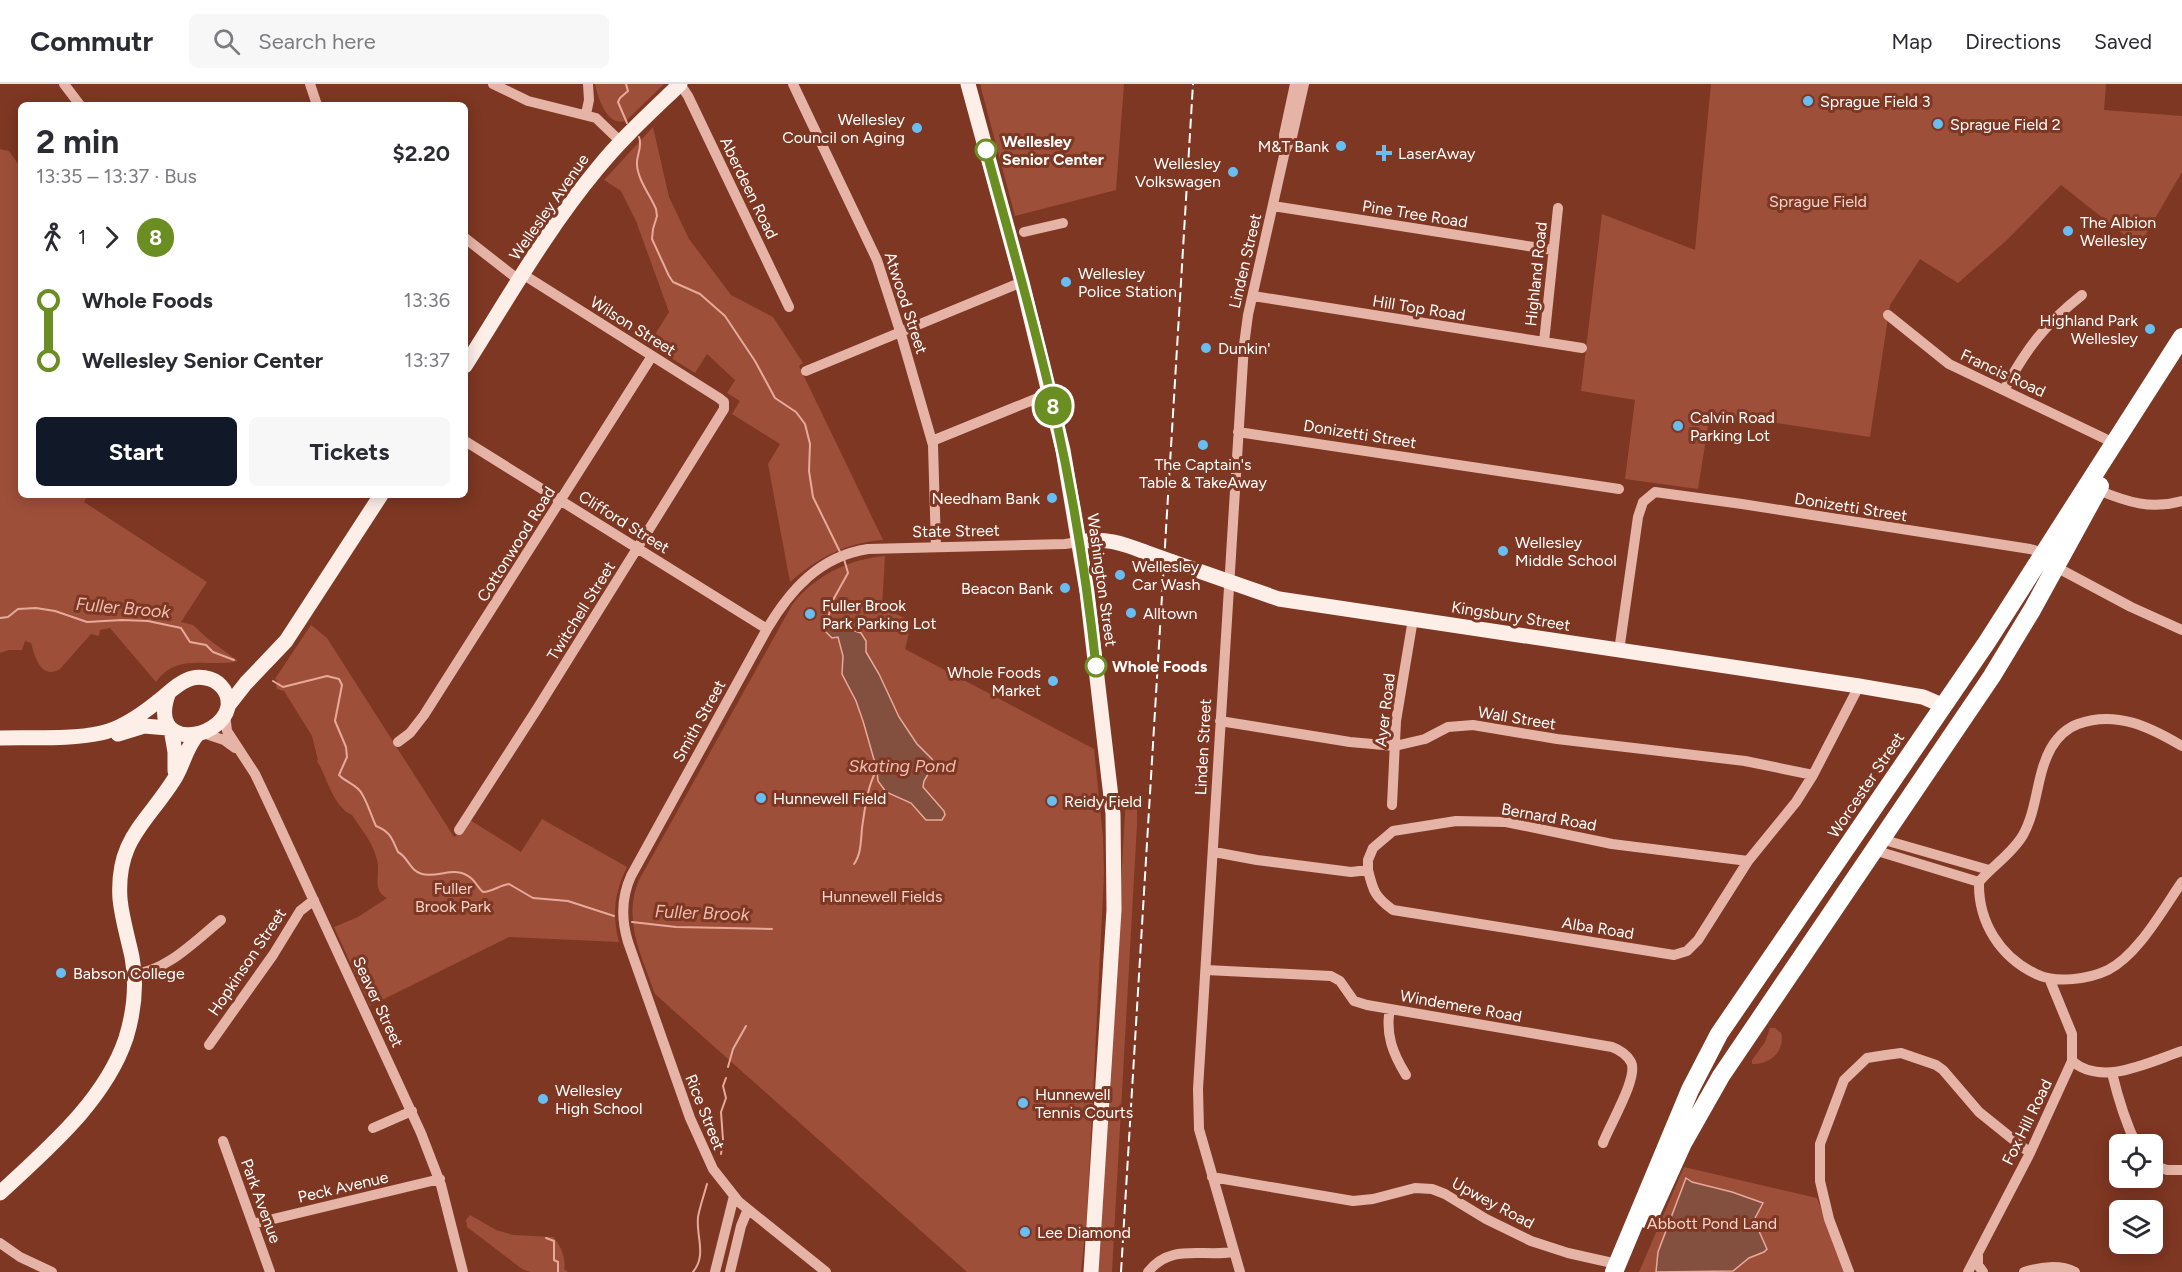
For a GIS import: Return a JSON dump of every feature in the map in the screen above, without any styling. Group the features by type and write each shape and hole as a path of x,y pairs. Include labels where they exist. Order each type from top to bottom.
{"highway":[{"name":"Worcester Street","path":"1620,1269 1709,1096 1738,1049 1978,698 2036,604 2050,560 2114,443 2182,337"},
{"name":"Worcester Street","path":"1620,1269 1704,1061 1728,1021 1944,706 2019,592 2050,560 2098,490 2182,358"},
{"path":"2019,592 2028,595 2036,604"},
{"path":"1818,890 1822,904 1827,908 1835,908"}],"main road":[{"name":"Wellesley Avenue","path":"468,361 575,198 621,142 680,84"},
{"name":"Washington Street","path":"968,84 1050,393 1088,592 1102,712 1115,840 1114,910 1091,1272"},
{"path":"0,1193 77,1117 112,1069 122,1049 131,1019 134,974 121,909 121,869 128,847 139,825 173,781 181,768 188,747 200,733 215,725 286,641 379,498"},
{"name":"Kingsbury Street","path":"1079,542 1095,539 1108,540 1278,599 1859,686 1923,697 1944,706"},
{"path":"218,683 240,679 261,668"},
{"path":"103,733 137,716 187,680 197,677 208,678 218,683 228,697 227,709"},
{"path":"169,692 164,710 176,759 173,781"},
{"path":"0,738 114,734 125,733 144,726 170,728 177,733 200,733"}],"street":[{"path":"64,84 78,102"},
{"path":"310,84 316,102"},
{"path":"494,84 528,101 586,114 600,121 621,142"},
{"path":"586,114 589,100 588,84"},
{"name":"Aberdeen Road","path":"680,84 688,96 789,307"},
{"name":"Atwood Street","path":"793,84 874,254 900,331 932,441 936,547"},
{"name":"Linden Street","path":"1285,151 1284,135 1295,84"},
{"name":"Linden Street","path":"1240,1272 1199,1129 1198,1089 1244,339 1285,151 1292,137 1304,84"},
{"name":"Pine Tree Road","path":"1273,206 1553,250"},
{"name":"Highland Road","path":"1544,342 1557,208"},
{"path":"1024,232 1063,223"},
{"name":"Wilson Street","path":"468,240 522,278 719,398 724,405"},
{"path":"807,371 1022,282"},
{"path":"2004,390 2039,333 2082,295"},
{"name":"Hill Top Road","path":"1252,296 1582,348"},
{"name":"Francis Road","path":"1888,315 1949,364 2114,443"},
{"name":"Cottonwood Road","path":"398,742 410,733 424,715 652,356"},
{"path":"932,441 1050,393"},
{"name":"Twitchell Street","path":"459,830 638,549 722,414 724,405"},
{"name":"Donizetti Street","path":"1238,432 1619,489"},
{"name":"Clifford Street","path":"468,443 767,629"},
{"path":"2098,490 2145,506 2169,505 2182,501"},
{"name":"Donizetti Street","path":"1619,651 1638,517 1643,502 1653,494 1662,492 2030,549 2131,607 2182,630"},
{"name":"State Street","path":"835,560 868,549 1079,542"},
{"name":"Smith Street","path":"623,919 624,897 631,876 767,629 795,587 814,572 835,560"},
{"name":"Ayer Road","path":"1392,804 1396,721 1413,619"},
{"name":"Alba Road","path":"1368,870 1373,892 1381,902 1393,910 1674,955 1687,951 1698,940 1748,861 1796,802 1859,686"},
{"name":"Seaver Street","path":"227,709 227,731 263,790 412,1111 440,1179 463,1272"},
{"path":"2182,746 2145,727 2114,718 2088,720 2074,726 2058,738 2051,748 2042,771 2031,816 2022,836 1978,882 1981,911 1995,941 2036,975 2049,978 2089,976 2109,969 2136,947 2182,882"},
{"name":"Wall Street","path":"1220,721 1350,742 1395,746 1425,739 1448,727 1473,725 1557,739 1745,761 1812,775"},
{"name":"Seaver Street","path":"200,733 224,740 241,754"},
{"name":"Bernard Road","path":"1368,870 1368,860 1373,848 1393,831 1456,822 1506,822 1612,844 1748,861"},
{"path":"1877,845 1989,870"},
{"path":"1877,845 1978,882"},
{"path":"1214,852 1352,872 1368,870"},
{"name":"Hopkinson Street","path":"209,1045 273,955 300,911 314,900"},
{"name":"Rice Street","path":"623,919 629,947 690,1118 713,1169 734,1196 748,1209 826,1272"},
{"path":"134,974 150,971 167,962 221,920"},
{"name":"Windemere Road","path":"1206,970 1331,976 1340,981 1354,1001 1612,1047 1621,1051 1631,1062 1633,1070 1603,1143"},
{"name":"Fox Hill Road","path":"1968,1272 2030,1153 2072,1061 2072,1034 2049,978"},
{"path":"1390,1009 1388,1036 1398,1063 1406,1075"},
{"path":"2072,1061 2088,1071 2112,1073 2182,1051"},
{"path":"1849,1272 1829,1219 1820,1181 1820,1144 1844,1080 1867,1058 1900,1053 1936,1065 1979,1112 2030,1153"},
{"path":"2112,1073 2124,1116 2132,1134"},
{"path":"373,1128 412,1111"},
{"name":"Park Avenue","path":"224,1140 270,1272"},
{"path":"2163,1169 2182,1170"},
{"name":"Upwey Road","path":"1212,1177 1353,1201 1373,1199 1415,1188 1432,1189 1531,1241 1620,1269"},
{"name":"Peck Avenue","path":"253,1224 440,1179"},
{"path":"715,1272 734,1196"},
{"path":"730,1272 741,1226 748,1209"},
{"path":"0,1243 20,1257 52,1272"},
{"path":"1148,1272 1163,1257 1177,1252 1201,1254 1233,1252"},
{"path":"1978,1254 1978,1265 1983,1272"},
{"path":"2024,1272 2040,1268 2067,1268 2075,1272"}],"green space":[{"path":"595,84 664,84 626,121 619,122 604,110"},
{"path":"980,84 1124,84 1116,190 1015,216"},
{"name":"Sprague Field","path":"1711,84 2106,84 2104,110 2182,116 2182,172 2140,244 2127,237 2061,185 2008,239 1958,283 1920,259 1890,305 1870,437 1710,413 1698,489 1625,479 1635,400 1581,391 1602,214 1695,250"},
{"path":"653,127 669,197 689,239 731,295 773,317 803,363 799,366 883,540 857,544 833,553 810,566 790,582 768,464 780,444 732,414 740,401 727,393 735,380 707,354 695,373 649,344 669,312 636,221 621,191 604,180"},
{"path":"0,149 9,151 18,164 18,498 86,498 84,502 207,582 181,622 193,625 238,661 184,664 164,673 156,682 110,628 100,630 99,636 91,634 60,669 53,672 48,672 40,665 31,643 25,641 22,650 0,653"},
{"name":"Hunnewell Fields","path":"885,556 882,608 912,621 905,649 1094,749 1103,837 1104,874 1087,1216 1081,1272 967,1272 655,994 636,938 632,909 639,880 792,605 811,586 833,571 858,561"},
{"name":"Fuller Brook Park","path":"311,625 327,638 454,837 461,833 470,820 521,852 542,819 627,867 619,886 615,913 619,942 509,937 370,1006 334,927 358,917 387,898 379,891 378,865 375,854 352,815 345,811 335,799 317,761 312,736 284,691 277,689 278,682 275,679"},
{"path":"1126,797 1137,801 1137,825 1112,1272 1098,1272"},
{"path":"1770,1028 1775,1028 1781,1033 1779,1051 1764,1062 1752,1064 1752,1060 1765,1042"},
{"name":"Abbott Pond Land","path":"1684,1167 1817,1198 1844,1272 1639,1272"},
{"path":"470,1215 496,1230 513,1235 553,1237 564,1257 564,1269 568,1272 530,1272 522,1269 467,1227 466,1220"}],"water":[{"name":"Skating Pond","path":"827,622 861,633 866,641 866,652 899,717 917,744 932,759 934,764 923,787 944,811 945,815 942,820 926,820 911,803 886,792 878,781 863,721 842,674 843,656 838,637 832,638 826,632"},
{"path":"1686,1178 1692,1182 1763,1203 1754,1220 1767,1249 1749,1258 1733,1271 1656,1272 1658,1252"}],"waterway":[{"name":"Fuller Brook","path":"626,84 628,91 618,102 627,123"},
{"name":"Fuller Brook","path":"639,137 638,171 656,209 657,216 652,239 669,276 673,282 700,294 725,316 755,361 775,398 796,412 805,424 810,444 809,471 813,497 841,554"},
{"name":"Fuller Brook","path":"827,622 833,600 848,573 844,559"},
{"name":"Fuller Brook","path":"0,618 8,617 18,609 36,608 55,611 87,622 148,621 181,628 190,642 206,645 213,652 234,660"},
{"name":"Fuller Brook","path":"273,681 283,687 327,676 339,679 342,685 335,721 346,747 347,757 339,775 360,791 376,826 388,833 398,852 418,872 428,875 459,872 471,878 483,892 509,884 533,898 568,901 614,916"},
{"name":"Fuller Brook","path":"854,864 859,852 869,790 877,769"},
{"name":"Fuller Brook","path":"632,922 676,927 772,929"},
{"path":"728,1067 733,1049 746,1026"},
{"path":"721,1154 723,1140 721,1112 726,1098 723,1086 726,1078"},
{"path":"693,1272 699,1259 698,1217 707,1184"},
{"path":"546,1238 554,1241 554,1260 558,1262 558,1272"}],"railway":[{"path":"1121,1272 1193,84"}],"bus line":[{"name":"8","path":"986,150 1034,326 1059,435 1087,586 1096,666"}],"place":[{"name":"Sprague Field 3","path":"1808,101"},
{"name":"Sprague Field 2","path":"1938,124"},
{"name":"Wellesley Council on Aging","path":"917,128"},
{"name":"M&T Bank","path":"1341,146"},
{"name":"Wellesley Senior Center","path":"986,150"},
{"name":"LaserAway","path":"1384,153"},
{"name":"Wellesley Volkswagen","path":"1233,172"},
{"name":"The Albion Wellesley","path":"2068,231"},
{"name":"Wellesley Police Station","path":"1066,282"},
{"name":"Highland Park Wellesley","path":"2150,329"},
{"name":"Dunkin'","path":"1206,348"},
{"name":"Calvin Road Parking Lot","path":"1678,426"},
{"name":"The Captain's Table & TakeAway","path":"1203,445"},
{"name":"Needham Bank","path":"1052,498"},
{"name":"Wellesley Middle School","path":"1503,551"},
{"name":"Wellesley Car Wash","path":"1120,575"},
{"name":"Beacon Bank","path":"1065,588"},
{"name":"Alltown","path":"1131,613"},
{"name":"Fuller Brook Park Parking Lot","path":"810,614"},
{"name":"Whole Foods","path":"1096,666"},
{"name":"Whole Foods Market","path":"1053,681"},
{"name":"Hunnewell Field","path":"761,798"},
{"name":"Reidy Field","path":"1052,801"},
{"name":"Babson College","path":"61,973"},
{"name":"Wellesley High School","path":"543,1099"},
{"name":"Hunnewell Tennis Courts","path":"1023,1103"},
{"name":"Lee Diamond","path":"1025,1232"}]}
